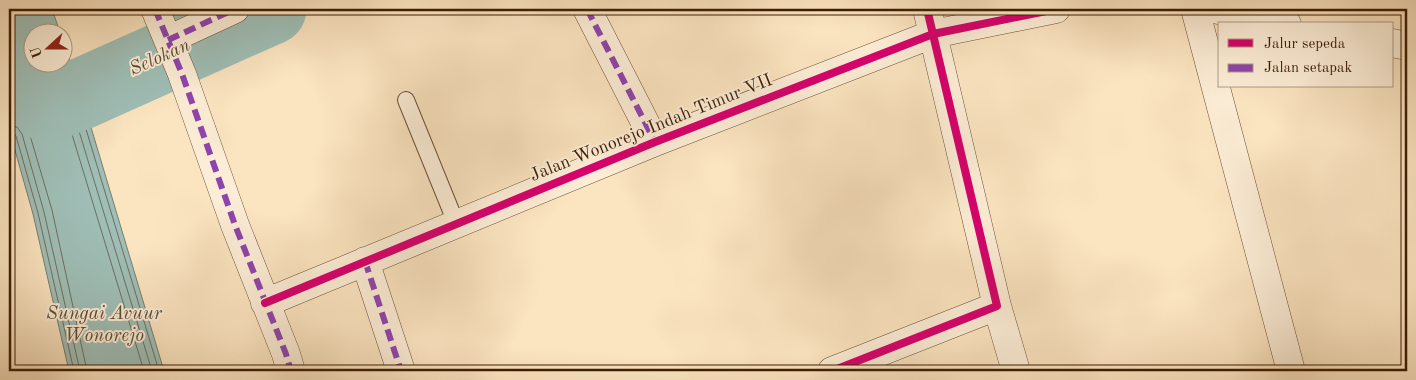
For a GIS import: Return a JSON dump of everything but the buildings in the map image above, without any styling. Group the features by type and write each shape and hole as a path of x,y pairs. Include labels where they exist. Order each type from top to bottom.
{"street":[{"path":"155,9 182,74 291,371"},
{"path":"170,45 235,9"},
{"name":"Jalan Wonorejo Indah Timur VII","path":"587,9 655,142"},
{"name":"Jalan Wonorejo Indah Timur VII","path":"265,302 655,142 930,21 1056,9"},
{"path":"1195,9 1292,371"},
{"path":"1214,9 1277,22"},
{"path":"930,21 997,306 1016,371"},
{"path":"1394,44 1407,46"},
{"path":"365,262 401,371"},
{"path":"832,371 997,306"}],"lane":[{"path":"406,100 456,223"}],"water":[{"name":"Sungai Avuur Wonorejo","path":"9,9 52,9 57,22 22,22 22,72 72,72 72,67 164,371 69,371 33,214 9,129"}],"waterway":[{"name":"Selokan","path":"48,107 271,9"}],"marked path":[{"path":"155,9 182,74 235,225 291,371"},
{"path":"168,40 235,9"},
{"path":"587,9 655,142"},
{"path":"365,261 401,371"}],"cycle path":[{"path":"832,371 997,306 927,9"},
{"path":"265,303 655,142 933,34 1056,9"}]}
